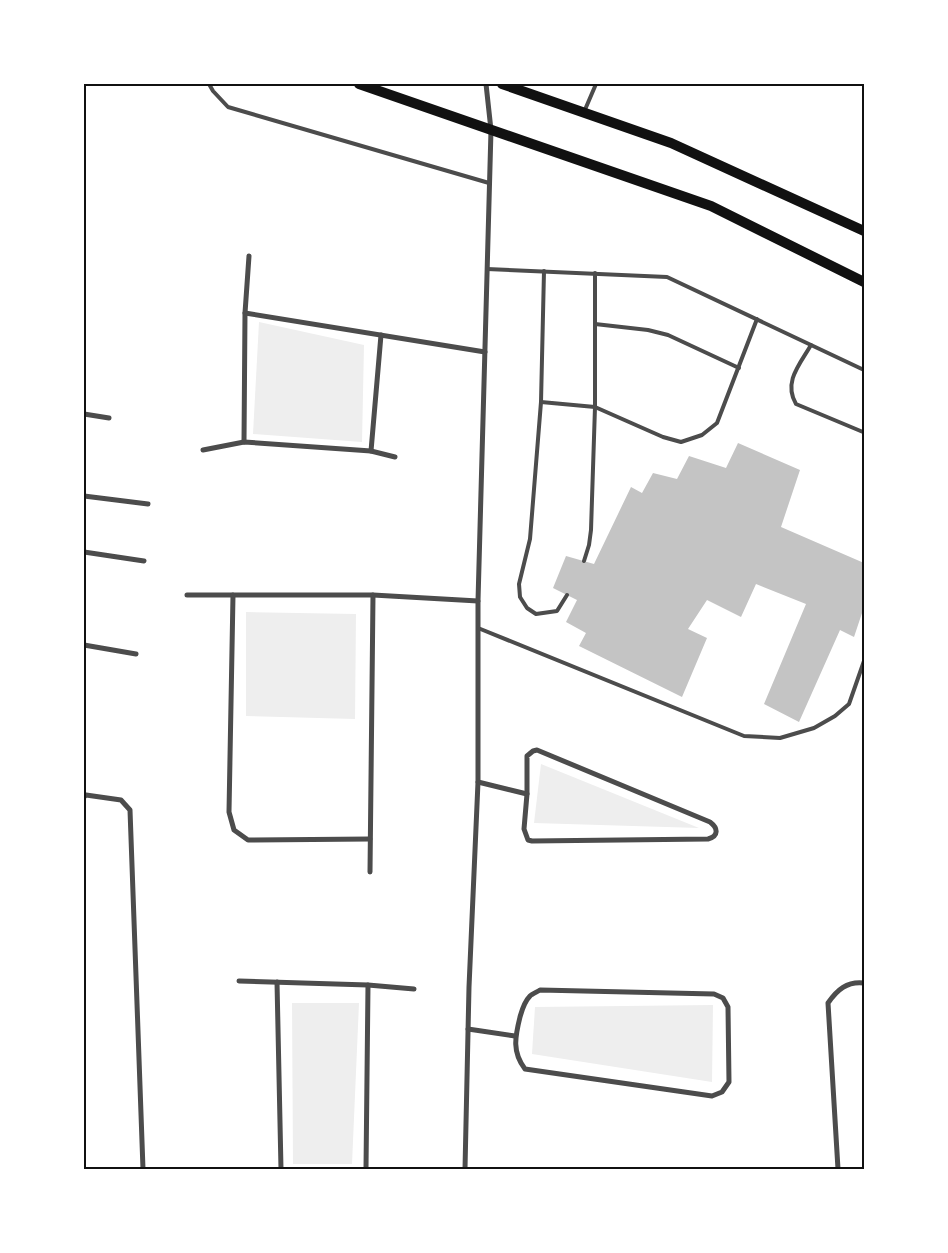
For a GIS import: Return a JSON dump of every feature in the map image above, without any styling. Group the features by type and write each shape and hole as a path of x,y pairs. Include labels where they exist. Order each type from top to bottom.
{"main road":[{"path":"359,84 711,206 864,282"},
{"path":"502,84 671,143 864,231"}],"street":[{"path":"465,1169 468,1029 478,782 478,601 491,130 486,84"},
{"path":"244,442 245,313 250,256"},
{"path":"245,313 485,352"},
{"path":"370,451 382,335"},
{"path":"84,414 109,418"},
{"path":"203,450 244,442 370,451 395,456"},
{"path":"84,496 148,504"},
{"path":"84,552 144,561"},
{"path":"187,595 373,595 478,601"},
{"path":"233,595 229,812 234,830 248,840 370,839"},
{"path":"370,872 373,595"},
{"path":"84,645 136,654"},
{"path":"533,750 537,750 710,822 717,830 713,838 708,839 532,841 528,840 524,829 527,794 527,756 533,750"},
{"path":"478,782 527,794"},
{"path":"84,797 86,795 121,800 130,810 143,1169"},
{"path":"239,981 368,985 414,989"},
{"path":"277,982 281,1169"},
{"path":"838,1169 828,1003 836,992 850,983 864,983"},
{"path":"366,1169 368,985"},
{"path":"540,990 714,994 723,998 728,1007 729,1082 722,1092 712,1096 525,1069 515,1050 515,1036 524,1005 530,996 540,990"},
{"path":"468,1029 515,1036"}],"lane":[{"path":"209,84 228,107 489,183"},
{"path":"584,112 596,84"},
{"path":"487,268 667,276 864,370"},
{"path":"544,271 541,402 530,538 519,584 520,597 527,608 536,614 557,610 567,595"},
{"path":"584,561 591,530 595,407 594,274"},
{"path":"541,402 595,407 664,438 681,442 702,435 718,423 757,319"},
{"path":"595,324 648,330 668,335 739,368"},
{"path":"810,345 790,382 790,391 796,404 863,432"},
{"path":"478,628 744,736 780,738 814,728 835,716 848,704 864,662"}],"shaded area":[{"path":"259,322 364,345 362,442 253,434"},
{"path":"246,612 356,614 355,719 246,716"},
{"path":"541,764 699,828 534,823"},
{"path":"292,1003 359,1003 352,1164 293,1164"},
{"path":"713,1005 712,1082 532,1054 535,1007"}],"building":[{"path":"738,443 800,470 781,527 864,563 864,607 854,637 840,630 799,722 764,704 806,604 756,584 741,617 707,600 688,629 707,638 682,697 579,646 586,633 566,622 577,600 553,588 566,556 594,564 631,487 642,493 653,473 677,479 689,456 726,468"}]}
